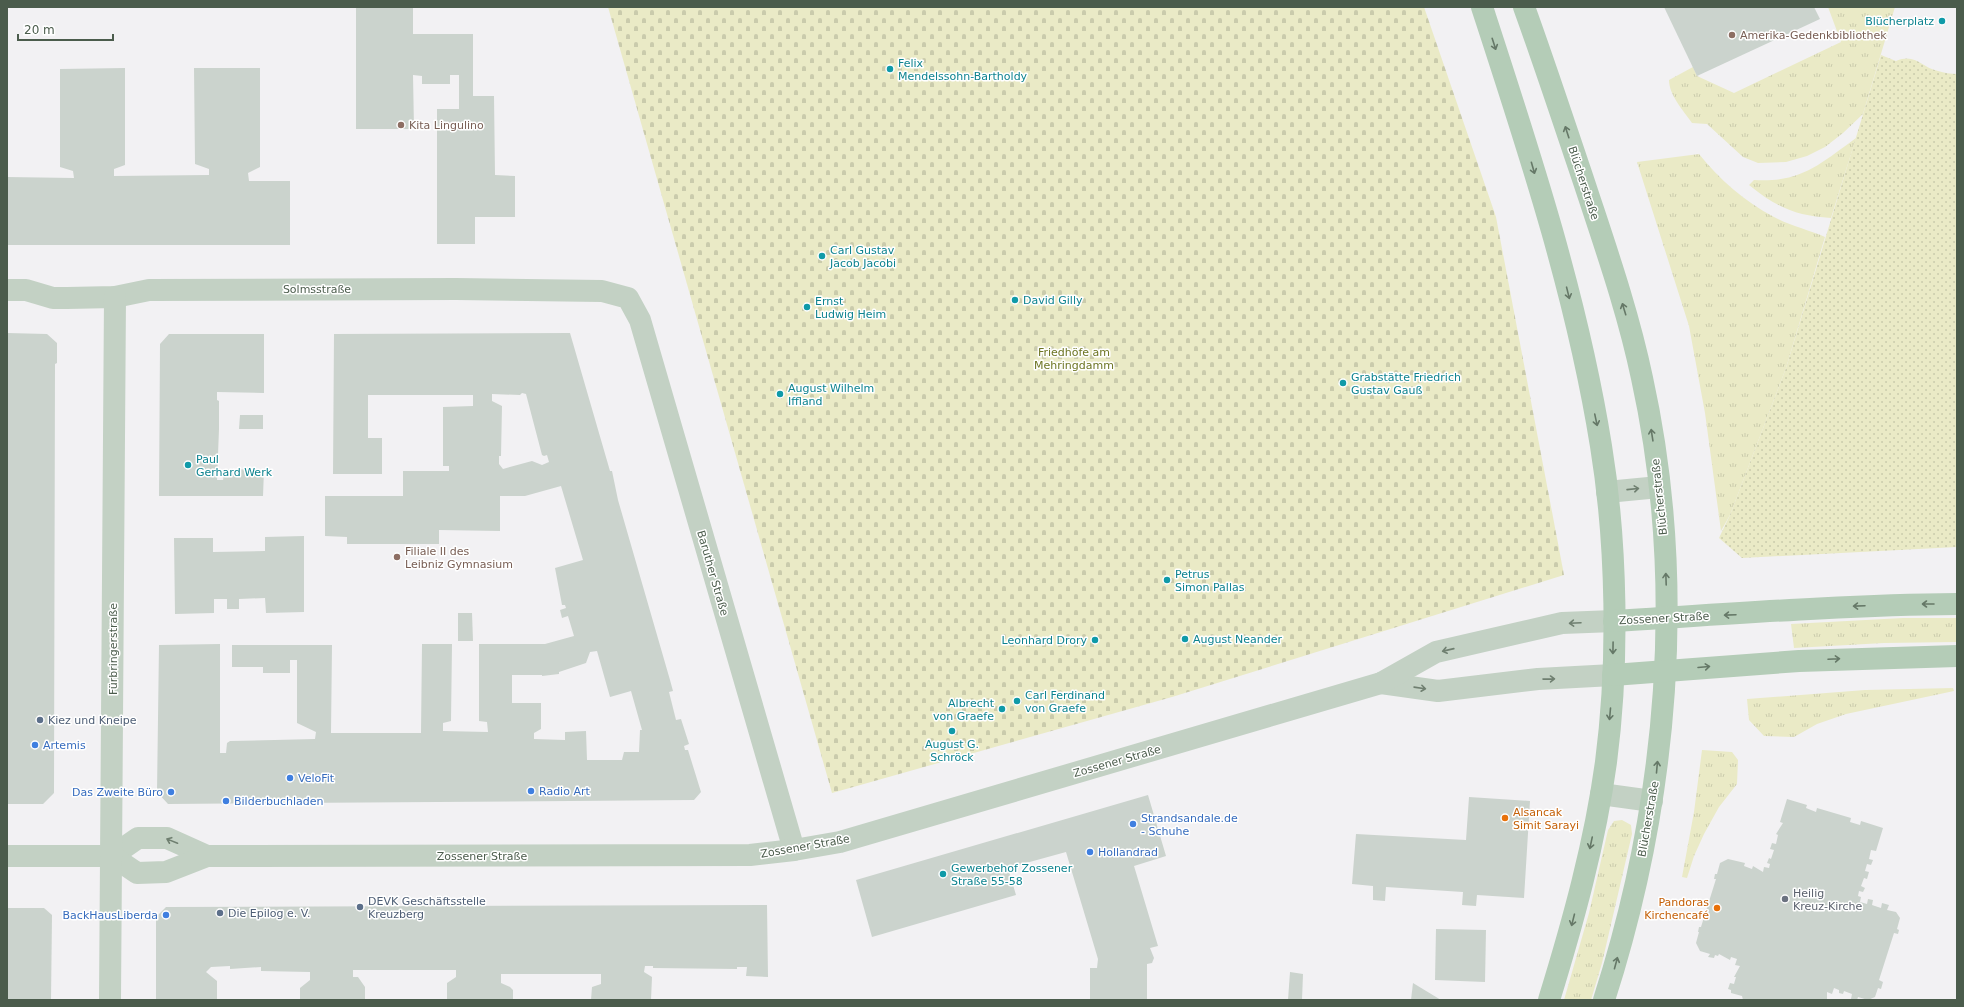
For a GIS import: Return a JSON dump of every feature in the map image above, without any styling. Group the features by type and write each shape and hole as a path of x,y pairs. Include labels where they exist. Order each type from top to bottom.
{"main road":[{"path":"1482,7 1518,115 1568,293 1598,430 1607,492 1614,621 1613,675 1607,747 1601,794 1574,917 1549,1000"},
{"name":"Blücherstraße","path":"1524,7 1558,104 1628,319 1648,406 1659,487 1667,580 1665,671 1652,801 1629,914 1604,1000"},
{"name":"Zossener Straße","path":"1614,621 1750,614 1816,608 1957,604"},
{"name":"Zossener Straße","path":"1613,675 1813,660 1957,656"}],"street":[{"name":"Solmsstraße","path":"7,290 26,290 53,298 114,298 149,290 456,289 602,291 628,298"},
{"name":"Fürbringerstraße","path":"110,1000 114,298"},
{"name":"Baruther Straße","path":"628,298 640,320 794,850"},
{"path":"1607,492 1659,487"},
{"name":"Zossener Straße","path":"207,856 166,838 138,838 112,856 137,873 166,872 207,856 750,855 794,850 840,842 1381,683 1436,652 1562,623 1614,621"},
{"name":"Zossener Straße","path":"1381,683 1438,690 1532,679 1613,675"},
{"path":"1601,794 1652,801"},
{"path":"7,856 112,856"}],"green space":[{"name":"Friedhöfe am Mehringdamm","path":"608,7 1424,7 1496,217 1564,575 1172,697 832,793"},
{"path":"1828,7 1895,7 1863,114 1843,133 1825,147 1807,156 1786,162 1758,163 1743,157 1707,124 1692,123 1674,97 1669,80 1693,67 1697,76 1734,93 1841,42"},
{"path":"1881,55 1896,61 1903,59 1913,60 1932,69 1945,73 1957,74 1957,547 1742,558 1719,538 1730,515 1786,368"},
{"path":"1856,138 1831,218 1807,215 1787,209 1768,199 1749,185 1754,180 1785,178 1809,170 1820,164"},
{"path":"1699,154 1724,181 1763,211 1780,220 1825,237 1786,368 1730,515 1721,531 1705,413 1689,326 1637,162"},
{"path":"1903,618 1957,618 1957,642 1884,643 1794,648 1791,624"},
{"path":"1953,688 1954,691 1846,714 1817,724 1794,737 1764,736 1749,720 1747,699 1865,690"},
{"path":"1702,750 1732,752 1738,760 1737,784 1719,807 1704,834 1694,856 1687,878 1682,877 1694,812"},
{"path":"1622,820 1631,825 1632,834 1602,963 1591,1000 1564,1000 1589,913 1608,830 1614,821"}],"building":[{"path":"356,7 413,7 413,34 473,34 473,96 494,96 495,175 515,176 515,217 475,217 475,244 437,244 437,109 459,109 459,75 450,75 450,84 422,84 422,76 413,75 414,129 356,129"},
{"name":"Amerika-Gedenkbibliothek","path":"1664,7 1814,7 1820,19 1697,76"},
{"path":"125,68 125,165 114,169 114,176 209,175 209,169 195,164 194,68 260,68 260,167 248,173 249,181 290,181 290,245 7,245 7,177 74,178 73,171 60,167 60,69"},
{"path":"7,333 47,334 57,343 57,363 55,364 54,793 43,804 7,804"},
{"path":"570,333 610,471 612,471 618,500 670,680 673,691 669,692 676,720 681,719 689,744 684,746 685,750 688,750 701,792 694,800 168,804 157,792 159,645 220,644 220,753 226,753 227,743 230,741 315,739 316,732 297,723 297,660 290,660 290,673 263,673 263,667 232,667 232,645 332,645 331,733 421,733 422,644 452,644 451,721 443,723 443,731 488,732 487,722 479,721 479,644 545,644 574,636 568,616 562,618 560,610 566,608 565,605 562,605 555,568 583,560 561,486 525,496 500,496 500,531 439,530 439,544 347,544 347,537 325,536 325,496 403,496 403,471 449,471 449,466 443,466 443,407 473,406 473,395 368,395 368,438 382,438 382,474 333,474 334,334","holes":["522,393 526,394 542,455 547,455 549,462 542,465 532,461 503,469 499,464 499,456 501,456 502,406 492,401 492,394 520,395","597,651 610,697 631,691 642,730 640,730 639,752 624,752 622,760 587,760 586,731 565,732 565,740 534,739 534,733 541,729 541,703 512,703 512,675 542,676 559,674 559,672 586,663 590,652"]},
{"path":"169,334 264,334 264,393 217,392 217,400 219,401 219,429 217,480 223,480 225,469 264,470 263,496 159,496 160,344"},
{"path":"240,415 263,415 263,429 239,429"},
{"path":"304,536 304,612 266,613 265,598 239,599 239,609 227,609 227,599 214,599 214,613 175,614 174,538 213,538 213,552 265,551 265,537"},
{"path":"458,613 472,613 473,641 458,641"},
{"path":"1148,795 1166,856 1134,866 1158,946 1150,948 1154,958 1152,963 1147,964 1147,1000 1090,1000 1090,968 1097,968 1098,959 1066,852 1008,868 1016,895 872,937 856,880"},
{"path":"1469,797 1530,801 1524,898 1477,895 1476,906 1462,905 1463,892 1386,887 1385,901 1373,900 1373,886 1352,884 1356,834 1466,840"},
{"name":"Heilig Kreuz-Kirche","path":"1787,799 1807,805 1806,808 1816,812 1817,808 1851,818 1850,822 1860,825 1861,821 1883,828 1876,851 1871,850 1869,859 1873,860 1871,865 1867,864 1865,871 1869,872 1867,879 1864,878 1861,886 1865,888 1863,892 1859,891 1858,896 1861,897 1860,902 1867,904 1868,899 1873,900 1872,905 1881,908 1882,903 1889,905 1887,910 1896,912 1900,918 1897,929 1899,930 1898,934 1894,933 1879,980 1883,982 1881,989 1878,988 1875,997 1868,1000 1858,997 1857,1000 1851,999 1852,994 1844,991 1843,994 1839,993 1839,990 1834,988 1832,994 1827,992 1827,1000 1743,1000 1742,996 1731,993 1731,990 1728,989 1730,983 1734,984 1736,977 1734,977 1740,966 1735,965 1737,959 1731,957 1730,960 1719,954 1718,956 1715,955 1714,958 1708,957 1710,954 1700,951 1696,943 1699,927 1701,927 1716,879 1714,879 1715,874 1717,874 1720,863 1728,859 1745,863 1744,866 1752,869 1753,866 1763,872 1764,867 1769,868 1770,864 1767,863 1769,858 1771,859 1774,850 1770,849 1772,843 1776,844 1778,835 1776,834 1783,823 1780,822"},
{"path":"767,905 768,977 746,976 747,967 737,967 737,969 653,968 653,966 645,966 644,972 652,977 651,1000 591,1000 592,987 601,984 601,974 501,974 501,983 513,990 513,1000 447,1000 447,983 456,977 456,970 353,970 353,977 358,977 365,987 365,1000 300,1000 300,988 310,980 310,972 261,971 261,967 230,969 230,966 211,967 206,972 217,981 217,1000 156,1000 156,917 166,907"},
{"path":"7,908 44,908 52,915 51,1000 7,1000"},
{"path":"1436,929 1486,930 1485,982 1435,980"},
{"path":"1290,972 1303,974 1302,1000 1288,1000"},
{"path":"1413,983 1441,1000 1411,1000"}],"place":[{"name":"Blücherplatz","path":"1942,21"},
{"name":"Amerika-Gedenkbibliothek","path":"1732,35"},
{"name":"Felix Mendelssohn-Bartholdy","path":"890,69"},
{"name":"Kita Lingulino","path":"401,125"},
{"name":"Carl Gustav Jacob Jacobi","path":"822,256"},
{"name":"David Gilly","path":"1015,300"},
{"name":"Ernst Ludwig Heim","path":"807,307"},
{"name":"Grabstätte Friedrich Gustav Gauß","path":"1343,383"},
{"name":"August Wilhelm Iffland","path":"780,394"},
{"name":"Paul Gerhard Werk","path":"188,465"},
{"name":"Filiale II des Leibniz Gymnasium","path":"397,557"},
{"name":"Petrus Simon Pallas","path":"1167,580"},
{"name":"August Neander","path":"1185,639"},
{"name":"Leonhard Drory","path":"1095,640"},
{"name":"Carl Ferdinand von Graefe","path":"1017,701"},
{"name":"Albrecht von Graefe","path":"1002,709"},
{"name":"Kiez und Kneipe","path":"40,720"},
{"name":"August G. Schröck","path":"952,731"},
{"name":"Artemis","path":"35,745"},
{"name":"VeloFit","path":"290,778"},
{"name":"Radio Art","path":"531,791"},
{"name":"Das Zweite Büro","path":"171,792"},
{"name":"Bilderbuchladen","path":"226,801"},
{"name":"Alsancak Simit Sarayi","path":"1505,818"},
{"name":"Strandsandale.de - Schuhe","path":"1133,824"},
{"name":"Hollandrad","path":"1090,852"},
{"name":"Gewerbehof Zossener Straße 55-58","path":"943,874"},
{"name":"Heilig Kreuz-Kirche","path":"1785,899"},
{"name":"DEVK Geschäftsstelle Kreuzberg","path":"360,907"},
{"name":"Pandoras Kirchencafé","path":"1717,908"},
{"name":"Die Epilog e. V.","path":"220,913"},
{"name":"BackHausLiberda","path":"166,915"}]}
